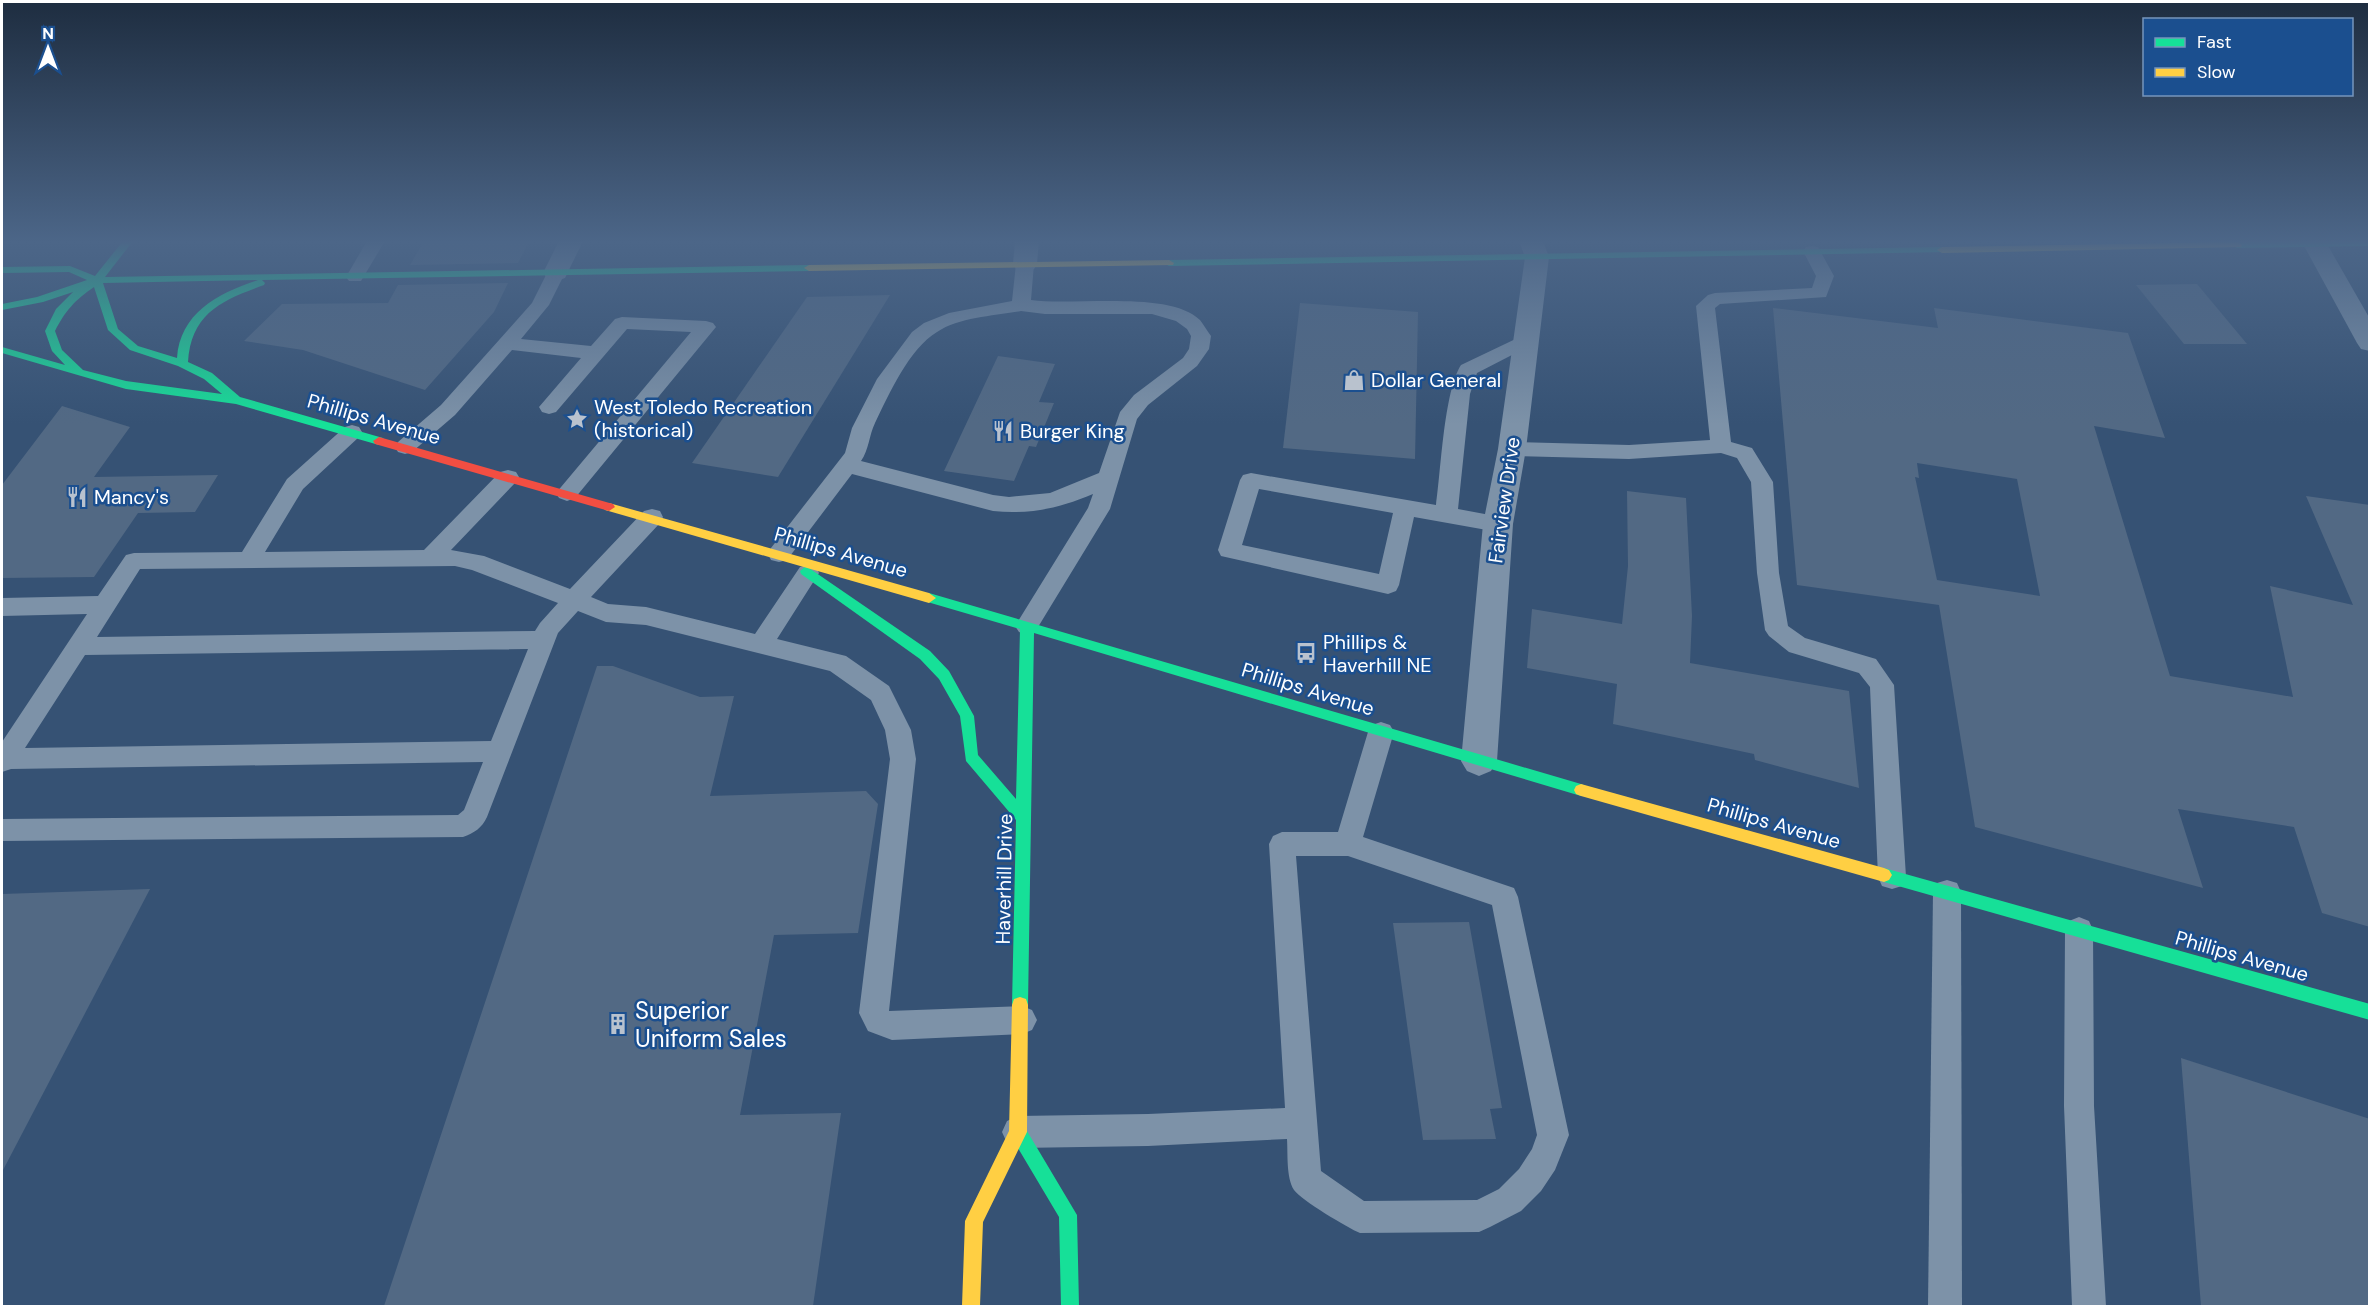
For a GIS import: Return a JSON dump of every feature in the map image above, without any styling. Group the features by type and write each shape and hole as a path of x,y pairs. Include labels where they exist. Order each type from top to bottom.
{"main road":[{"path":"2,307 28,302"},
{"name":"Phillips Avenue","path":"68,302 60,311 50,331 57,351 80,373 126,385 236,400 352,432 1027,626 1479,761 2370,1012"},
{"name":"Phillips Avenue","path":"104,302 112,330 134,348 182,364 208,376 236,400"},
{"path":"182,364 182,342 189,324 221,302"},
{"path":"2,350 80,373"},
{"path":"779,554 925,655 944,675 967,716 971,757 1025,820"},
{"name":"Haverhill Drive","path":"972,1306 974,1221 1018,1132 1022,1020 1027,626"},
{"path":"1018,1132 1068,1215 1070,1306"}],"street":[{"name":"Fairview Drive","path":"1479,761 1498,524 1512,449 1529,302"},
{"path":"2347,302 2370,343"}],"lane":[{"path":"405,447 448,410 541,302"},
{"path":"1711,302 1705,306 1721,446"},
{"path":"779,554 855,455 862,428 887,379 919,336 931,327 956,317 1021,305 1046,308 1153,308 1183,317 1194,325 1201,336 1199,349 1190,362 1142,400 1127,417 1099,509 1027,626"},
{"path":"549,407 594,353 622,324 706,327 567,494"},
{"path":"1446,516 1460,394 1467,369 1526,340"},
{"path":"507,343 594,353"},
{"path":"249,560 295,484 352,432"},
{"path":"1512,449 1629,452 1721,446 1745,453 1762,482 1767,573 1777,630 1797,645 1868,666 1882,685 1892,877"},
{"path":"848,465 1014,507 1064,499 1108,478"},
{"path":"430,558 508,477"},
{"path":"1405,509 1388,585 1229,549 1251,480 1498,524"},
{"path":"2,830 456,827 469,823 474,817 548,628 652,517"},
{"path":"3,760 134,561 455,558 476,562 606,614 646,616 837,663 880,693 898,730 903,759 874,1013 876,1020 892,1026 1022,1020"},
{"path":"761,644 808,573"},
{"path":"2,607 105,605"},
{"path":"78,646 543,640"},
{"path":"1348,844 1381,732"},
{"path":"3,760 500,751"},
{"path":"1282,844 1348,844 1504,897 1553,1135 1544,1159 1530,1180 1510,1200 1479,1216 1360,1217 1306,1180 1282,844"},
{"path":"1945,1306 1947,892"},
{"path":"2079,930 2079,1106 2089,1306"},
{"path":"1018,1132 1148,1130 1302,1123"}],"building":[{"path":"499,302 494,312 425,390 303,350 244,341 282,304"},
{"path":"804,302 886,302 778,477 692,463"},
{"path":"2150,302 2212,302 2247,344 2184,344"},
{"name":"Dollar General","path":"1300,303 1418,312 1415,459 1283,448"},
{"path":"1773,308 1938,328 1934,308 2128,333 2165,438 2094,426 2170,676 2293,697 2270,586 2353,605 2306,496 2370,505 2370,927 2322,913 2294,827 2178,809 2203,888 1975,827 1939,605 1797,585","holes":["1917,463 2017,479 2040,596 1937,580 1915,477 1919,478"]},
{"name":"Burger King","path":"998,356 1055,364 1039,402 1054,403 1036,447 1029,446 1014,481 944,471"},
{"path":"62,406 130,427 94,477 218,475 195,512 138,513 94,577 2,578 2,485"},
{"path":"1627,491 1686,498 1692,616 1690,663 1849,691 1859,788 1755,760 1754,754 1613,724 1617,684 1527,668 1532,609 1622,624 1628,566"},
{"name":"Superior Uniform Sales","path":"597,666 613,666 700,697 734,696 710,796 866,791 878,804 858,933 774,935 740,1115 841,1113 813,1306 384,1306"},
{"path":"150,889 2,1172 2,894"},
{"path":"1469,922 1502,1108 1490,1109 1496,1139 1423,1140 1393,923"},
{"path":"2181,1058 2370,1119 2370,1306 2201,1306"}],"traffic: fast":[{"path":"2,307 28,302"},
{"path":"68,302 60,311 50,331 57,351 79,373 126,385 236,400 379,441"},
{"path":"104,302 113,330 134,348 182,364 208,376 236,400"},
{"path":"182,364 183,347 188,332 195,320 217,302"},
{"path":"2,350 79,373"},
{"path":"806,571 925,655 944,675 967,716 971,757 1025,820"},
{"path":"929,598 1027,626 1020,1005"},
{"path":"1027,626 1581,790"},
{"path":"1884,875 2370,1012"},
{"path":"1018,1132 1068,1215 1070,1306"}],"traffic: slow":[{"path":"609,507 929,598"},
{"path":"1581,790 1884,875"},
{"path":"971,1306 974,1221 1018,1132 1020,1005"}],"traffic: jam":[{"path":"379,441 609,507"}],"place":[{"name":"Dollar General","path":"1354,380"},
{"name":"West Toledo Recreation (historical)","path":"577,419"},
{"name":"Burger King","path":"1003,431"},
{"name":"Mancy's","path":"77,497"},
{"name":"Phillips & Haverhill NE","path":"1306,653"},
{"name":"Superior Uniform Sales","path":"618,1024"}]}
